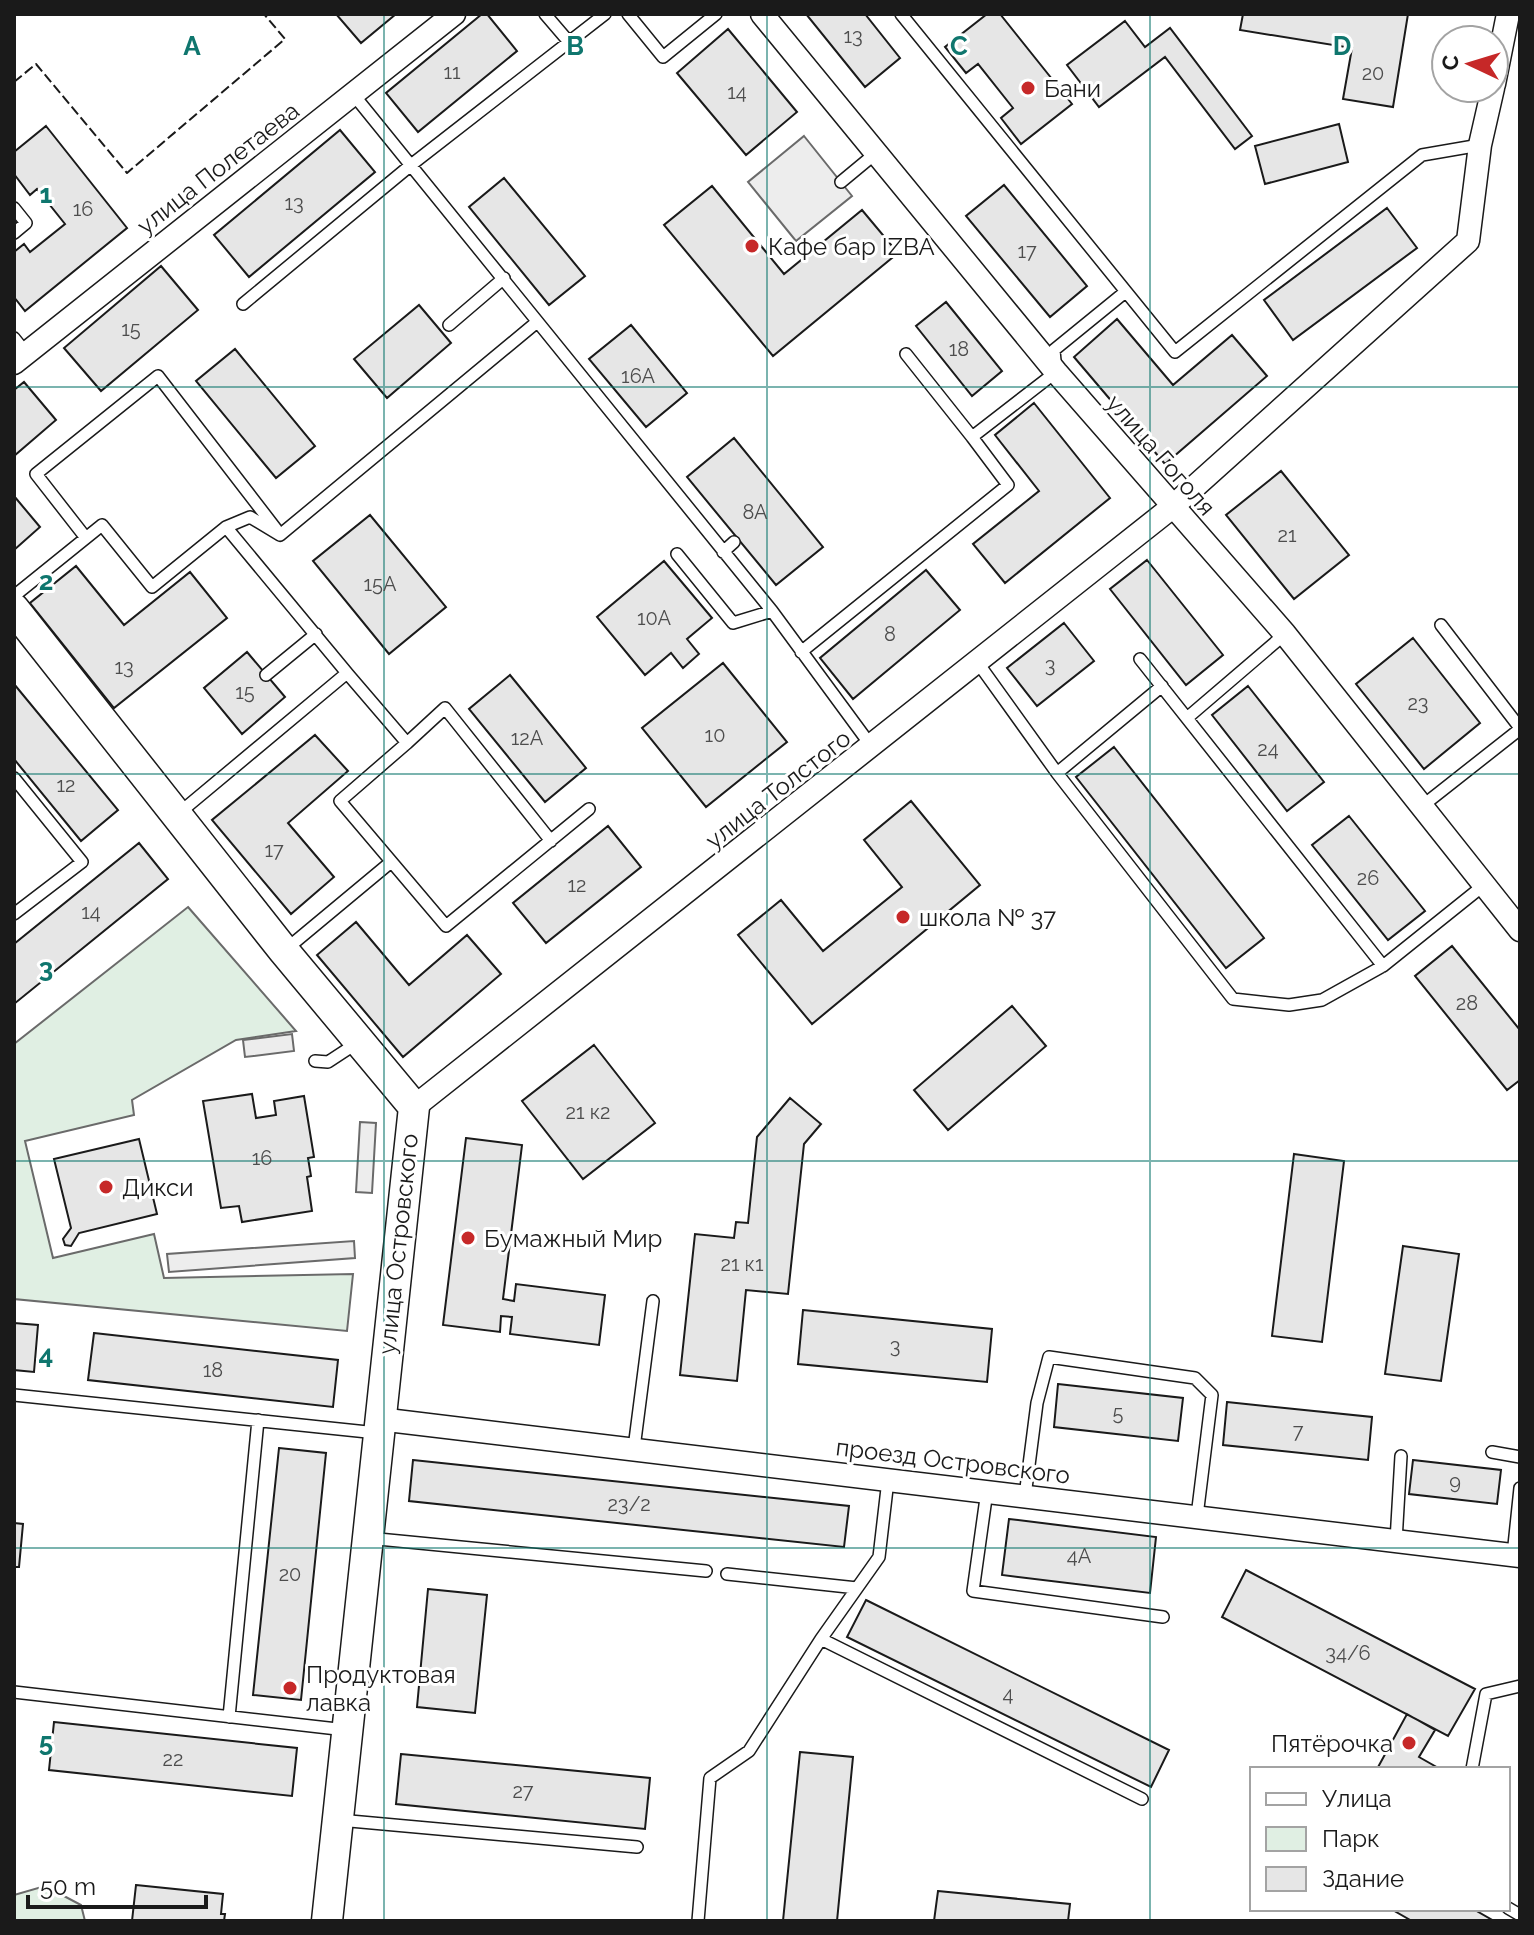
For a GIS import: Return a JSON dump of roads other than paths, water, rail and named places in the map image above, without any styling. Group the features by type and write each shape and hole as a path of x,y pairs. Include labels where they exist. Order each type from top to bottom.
{"street":[{"name":"улица Полетаева","path":"18,351 454,14"},
{"name":"улица Гоголя","path":"762,14 1056,372 1171,508 1285,634 1520,930"},
{"name":"улица Толстого","path":"414,1107 1171,508 1468,241 1480,145 1490,104"},
{"name":"улица Островского","path":"14,609 284,951 414,1107 327,1921"},
{"name":"проезд Островского","path":"378,1426 634,1448 1516,1556"}],"lane":[{"path":"545,14 569,42"},
{"path":"243,304 411,165 605,14"},
{"path":"628,14 663,57 716,14"},
{"path":"901,14 1124,293 1175,352 1422,155 1480,145"},
{"path":"353,94 772,611 872,747"},
{"path":"841,182 876,153"},
{"path":"14,208 26,223 14,233"},
{"path":"449,325 504,278"},
{"path":"972,437 1056,372 1054,350 1124,293"},
{"path":"280,535 537,322"},
{"path":"801,652 1008,485 906,354"},
{"path":"86,538 36,474 158,376 280,535"},
{"path":"14,596 102,525 152,587 226,527 250,517 280,535"},
{"path":"226,527 407,743"},
{"path":"723,552 734,542"},
{"path":"677,554 733,623 772,611"},
{"path":"1421,807 1520,728 1441,625"},
{"path":"266,675 316,634"},
{"path":"1187,718 1285,634"},
{"path":"1140,659 1383,966"},
{"path":"978,663 1057,773 1233,999 1289,1005 1322,1000 1383,966 1484,885"},
{"path":"178,814 347,673"},
{"path":"1057,773 1162,686"},
{"path":"551,841 445,708 340,801 446,926 551,841 589,809"},
{"path":"14,778 82,862 14,914"},
{"path":"284,951 391,862"},
{"path":"315,1061 328,1062 359,1042"},
{"path":"634,1448 653,1301"},
{"path":"1025,1496 1037,1403 1049,1357 1195,1378 1212,1395 1197,1516"},
{"path":"14,1395 258,1420 378,1426"},
{"path":"229,1717 258,1420"},
{"path":"1492,1452 1520,1457"},
{"path":"1396,1541 1401,1456"},
{"path":"698,1921 710,1778 749,1751 821,1639 879,1557 888,1480"},
{"path":"1516,1556 1520,1488"},
{"path":"987,1491 973,1591 1163,1617"},
{"path":"367,1538 706,1571"},
{"path":"727,1574 857,1588"},
{"path":"821,1639 1142,1799"},
{"path":"1472,1767 1486,1694 1520,1686"},
{"path":"14,1692 347,1730"},
{"path":"337,1820 637,1847"}],"place":[{"name":"Бани","path":"1028,88"},
{"name":"Кафе бар IZBA","path":"752,246"},
{"name":"школа № 37","path":"903,917"},
{"name":"Дикси","path":"106,1187"},
{"name":"Бумажный Мир","path":"468,1238"},
{"name":"Продуктовая лавка","path":"290,1688"},
{"name":"Пятёрочка","path":"1409,1743"}]}
